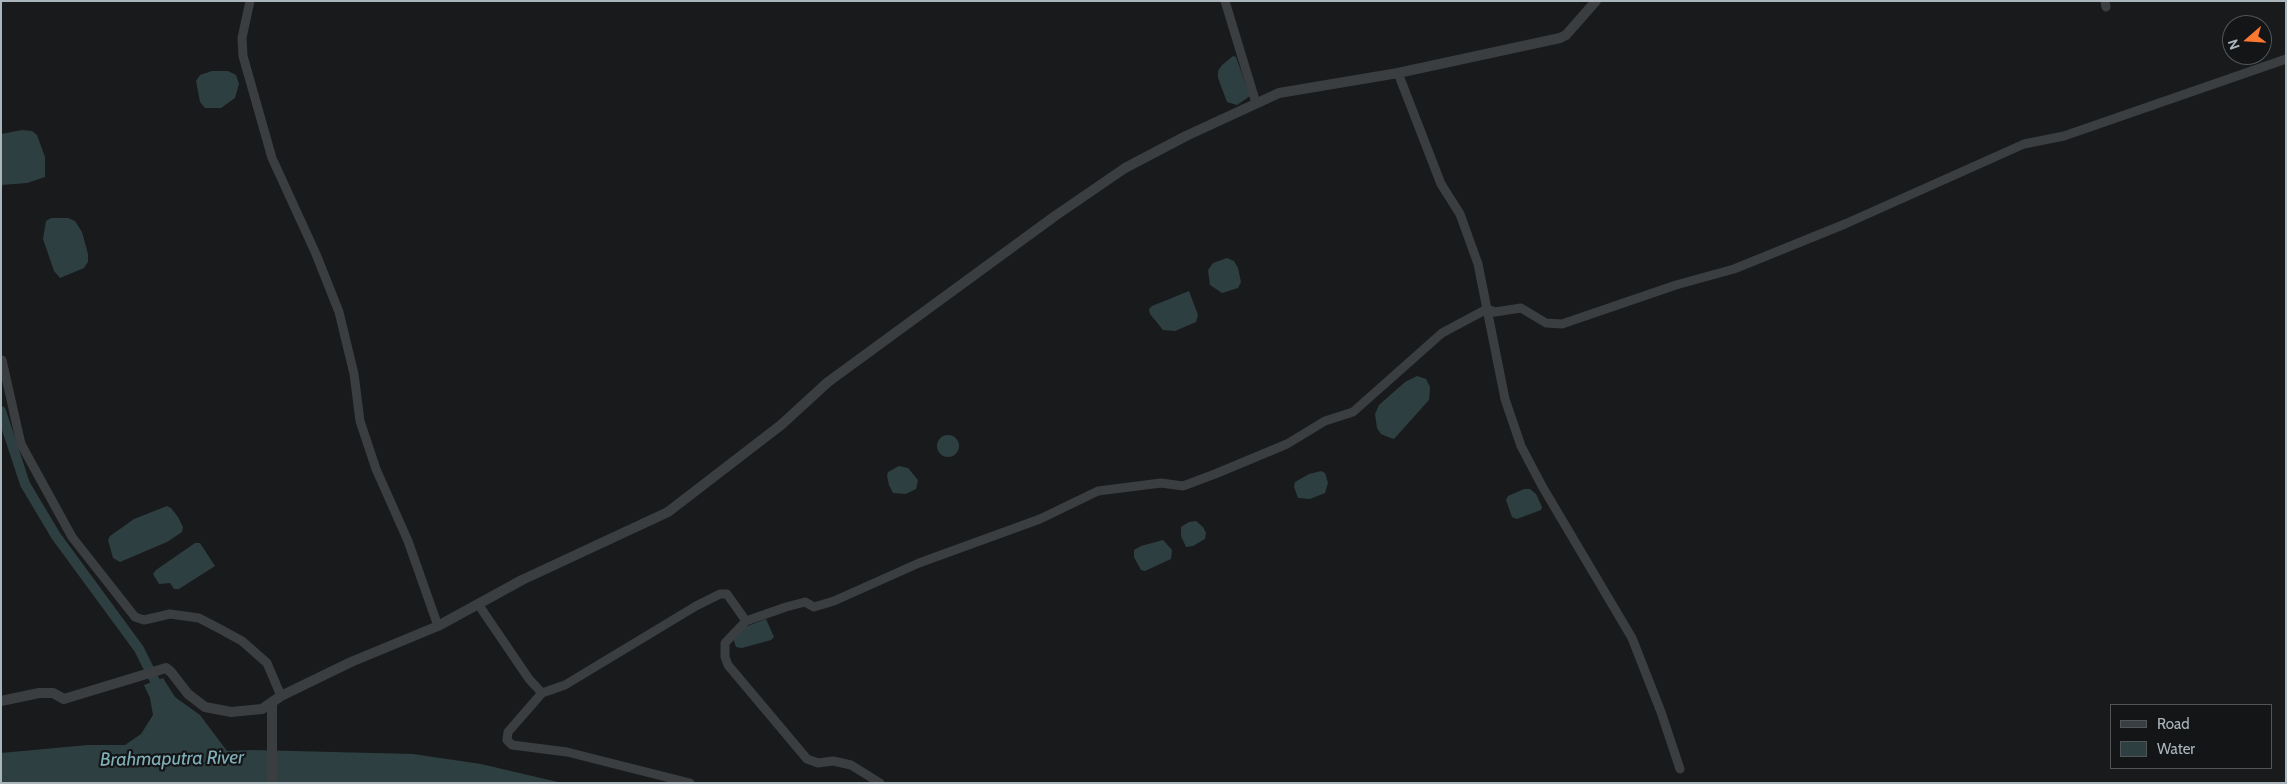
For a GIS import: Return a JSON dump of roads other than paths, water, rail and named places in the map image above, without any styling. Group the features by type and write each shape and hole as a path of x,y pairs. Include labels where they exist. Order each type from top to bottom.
{"street":[{"path":"250,1 242,38 243,56 272,158 316,254 339,312 354,374 360,421 376,469 408,541 438,626"},
{"path":"1225,1 1256,103"},
{"path":"1,701 44,693 54,693 64,700 166,668 188,694 206,707 231,712 262,709 281,696 351,662 438,626 564,559 668,512 782,425 828,382 1062,211 1125,168 1279,93 1398,73 1560,38 1566,35 1596,1"},
{"path":"880,783 851,765 834,761 818,763 806,759 728,665 725,657 725,643 746,621 796,604 805,602 814,607 834,601 919,563 1040,519 1098,491 1161,483 1183,486 1287,444 1325,421 1353,412 1442,333 1487,309 1495,312 1521,308 1546,323 1562,324 1676,285 1734,269 1845,224 2024,144 2064,136 2286,59"},
{"path":"1398,73 1441,184 1460,214 1478,264 1504,399 1521,446 1542,486 1632,638 1668,729 1680,769"},
{"path":"2,360 20,444 72,537 135,617 144,620 170,614 199,618 228,633 242,641 266,664 281,696"},
{"path":"690,783 567,752 512,745 507,740 508,732 542,693 565,685 720,594 727,594 746,621"},
{"path":"478,604 529,679 542,693"},
{"path":"272,703 272,783"}],"water":[{"path":"1233,56 1236,57 1250,96 1237,105 1227,102 1218,78 1218,71 1222,65"},
{"path":"212,71 228,71 236,75 239,84 235,98 221,108 205,108 200,102 196,81 200,75"},
{"path":"22,130 32,131 37,135 45,157 45,177 27,183 1,185 1,134"},
{"path":"51,218 68,218 75,221 82,232 88,254 88,262 84,268 60,278 54,271 43,239 46,221"},
{"path":"1227,258 1234,261 1238,268 1241,282 1238,288 1222,293 1210,285 1208,270 1213,263"},
{"path":"1189,291 1198,315 1196,322 1175,331 1163,330 1150,314 1149,309 1152,306"},
{"path":"1417,376 1426,379 1430,387 1429,400 1394,439 1381,434 1377,428 1375,414 1379,405 1405,382"},
{"path":"948,435 956,438 959,446 956,454 948,457 940,454 937,446 940,438"},
{"path":"899,466 908,468 918,480 916,489 906,494 893,493 889,485 888,472"},
{"path":"1321,471 1325,473 1328,483 1325,493 1310,499 1298,498 1294,487 1295,482 1309,474"},
{"path":"1524,489 1530,489 1536,494 1542,507 1541,510 1517,519 1512,517 1506,500 1508,496"},
{"path":"167,506 178,517 183,527 182,532 167,542 120,562 113,558 108,540 110,536 134,519"},
{"path":"1196,521 1203,527 1206,533 1205,539 1193,546 1186,547 1181,536 1181,527 1189,522"},
{"path":"1163,540 1172,550 1171,559 1145,571 1141,570 1134,557 1134,550"},
{"path":"195,543 200,543 215,566 179,589 174,589 170,583 159,584 153,574 156,570"},
{"path":"766,619 774,637 771,640 742,648 736,647 733,638 745,627"},
{"name":"Brahmaputra River","path":"163,678 175,697 200,715 227,751 413,754 481,764 562,783 1,783 1,753 88,745 125,745 141,734 153,715 150,698 144,685"}],"waterway":[{"path":"1,411 25,484 56,536 139,649 155,681 162,690"}]}
